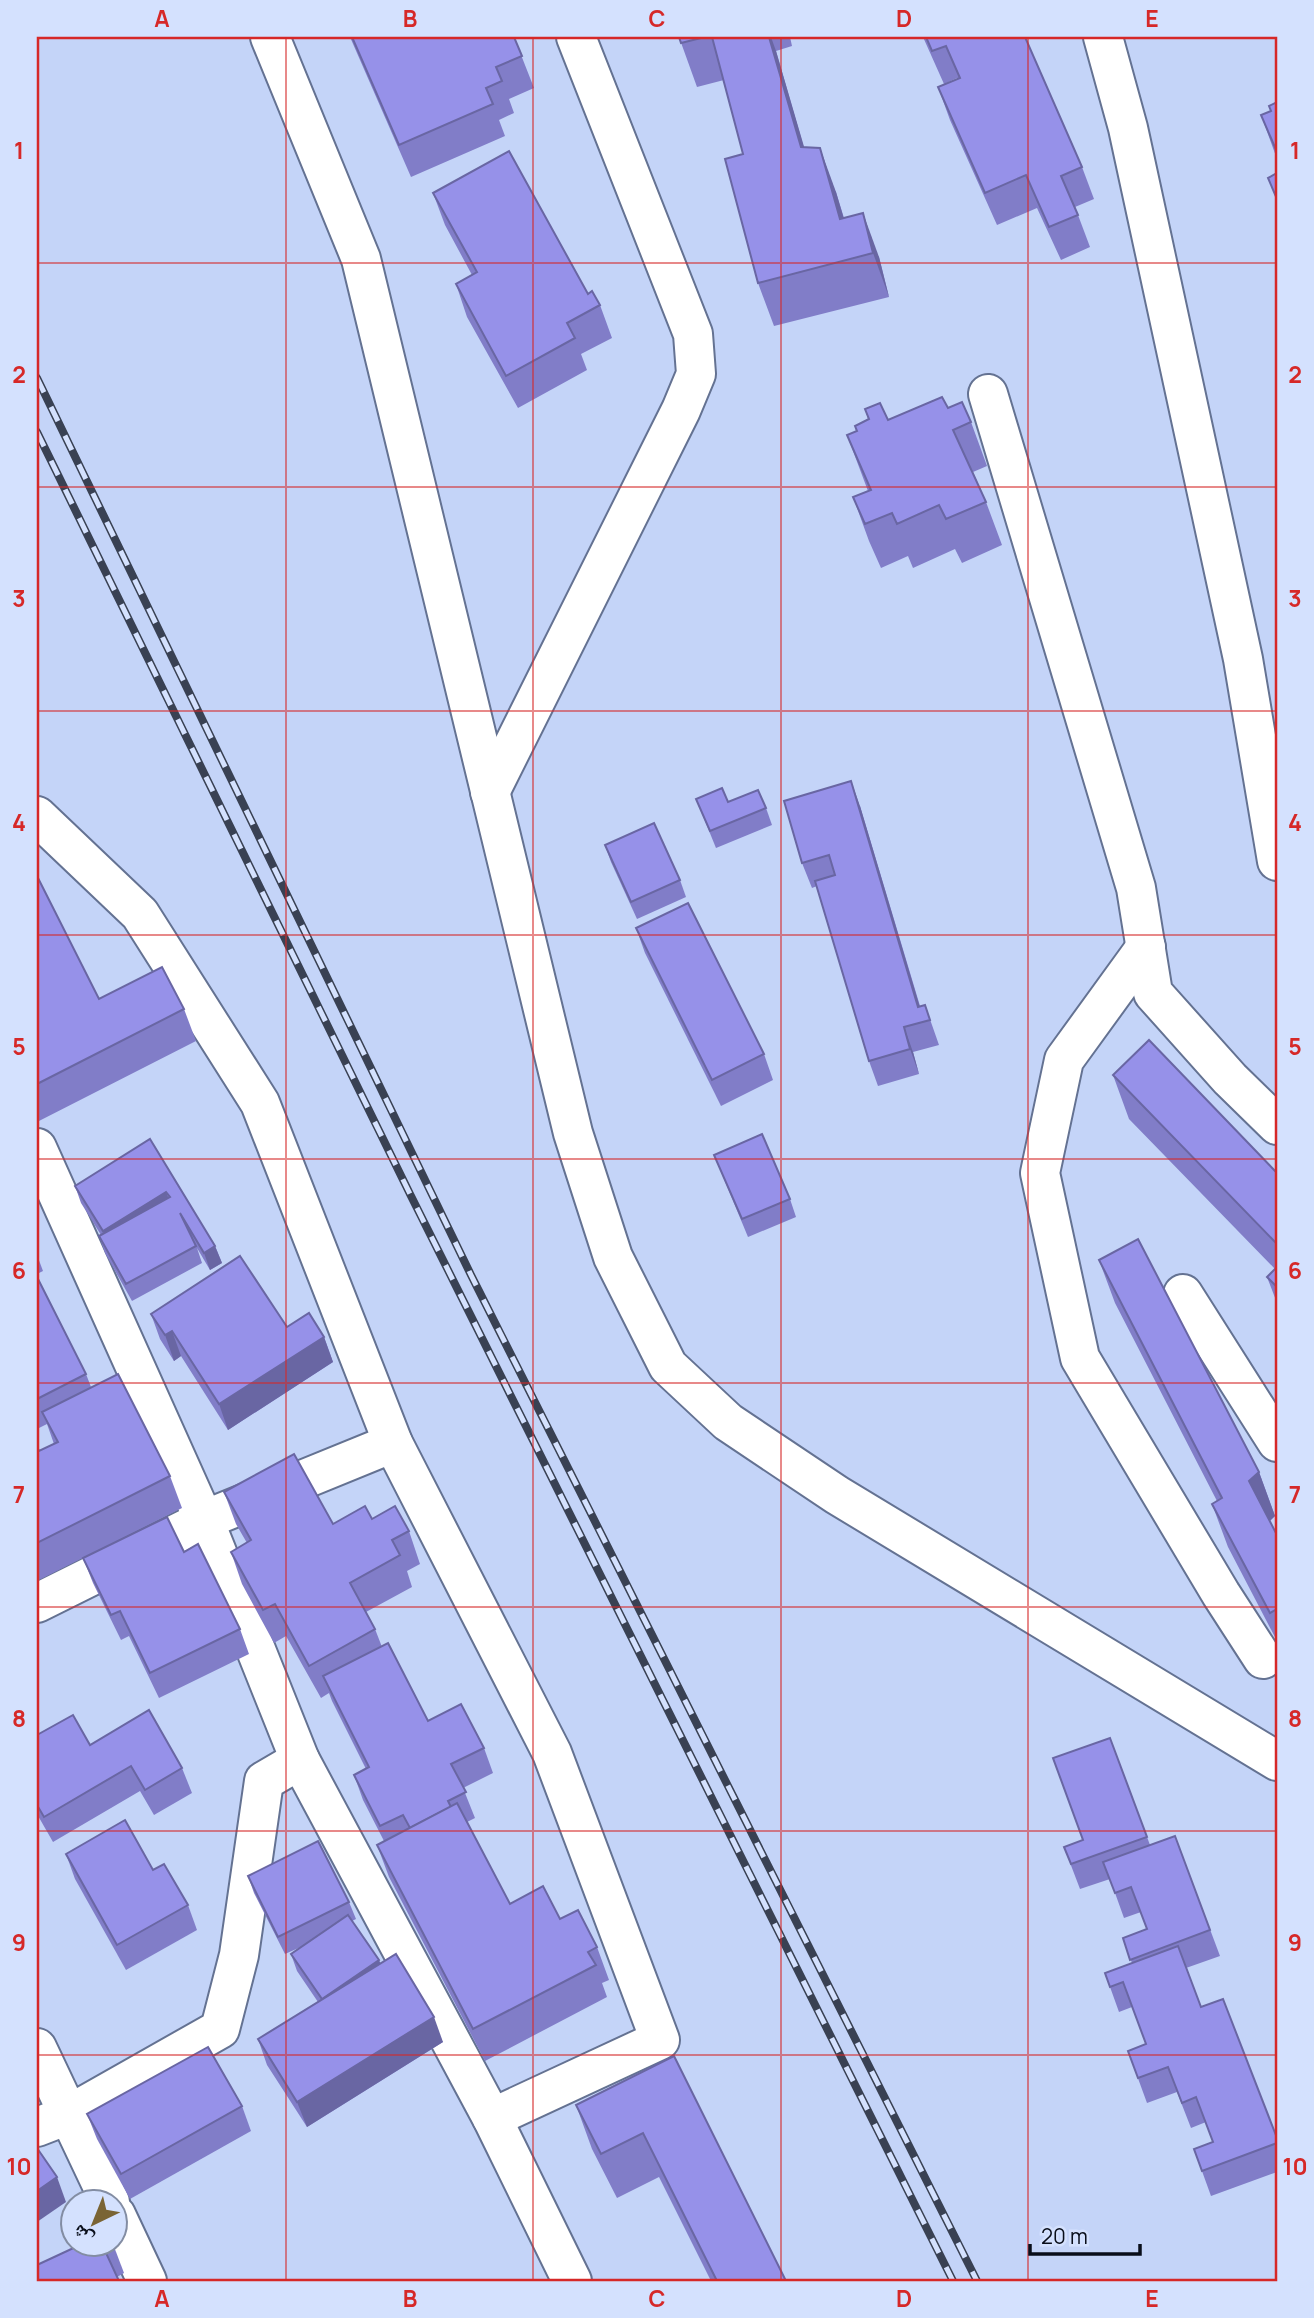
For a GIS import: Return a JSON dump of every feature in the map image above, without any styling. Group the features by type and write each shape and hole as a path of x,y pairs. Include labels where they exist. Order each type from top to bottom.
{"street":[{"path":"270,37 361,259 573,1133 613,1257 668,1366 728,1422 837,1495 1277,1761"},
{"path":"490,792 681,410 696,374 693,334 576,37"},
{"path":"1103,37 1128,128 1243,659 1277,861"},
{"path":"988,394 1136,888 1153,993 1230,1079 1277,1125"},
{"path":"37,816 140,914 260,1103 393,1443 552,1753 660,2040 492,2118"},
{"path":"1146,947 1064,1060 1040,1173 1080,1359 1263,1659"},
{"path":"37,1148 204,1520 300,1760 492,2118 572,2281"},
{"path":"1184,1294 1277,1442"},
{"path":"37,1603 204,1520 393,1443"},
{"path":"52,2121 220,2029 239,1955 264,1781 300,1760"},
{"path":"37,2048 52,2121 99,2188"},
{"path":"130,2244 147,2281"}],"building":[{"path":"352,37 514,37 522,56 496,67 502,81 486,88 493,104 399,145"},
{"path":"679,37 705,37 681,43"},
{"path":"712,37 769,37 801,147 820,148 840,219 863,213 873,253 758,283 725,159 743,154"},
{"path":"926,37 1025,37 1082,167 1061,176 1078,215 1049,227 1026,175 985,193 938,87 960,78 946,46 932,51"},
{"path":"1277,102 1277,152 1261,115 1271,111 1269,106"},
{"path":"509,151 588,294 592,291 600,305 567,323 575,338 506,376 456,284 477,272 433,193"},
{"path":"1277,173 1277,199 1268,178"},
{"path":"942,397 948,408 962,402 971,422 953,430 986,502 946,519 939,505 897,524 892,513 865,524 853,497 871,490 847,435 857,431 855,426 869,419 865,409 880,403 888,420"},
{"path":"851,781 918,1007 925,1005 930,1020 904,1027 910,1049 869,1061 815,881 835,875 829,855 802,863 784,801"},
{"path":"722,788 728,802 758,790 766,808 710,831 696,799"},
{"path":"654,823 680,880 631,902 605,845"},
{"path":"37,876 99,999 162,967 184,1009 37,1084"},
{"path":"688,903 764,1054 712,1080 636,928"},
{"path":"1149,1040 1277,1173 1277,1244 1113,1075"},
{"path":"762,1134 790,1199 742,1219 714,1155"},
{"path":"150,1139 215,1246 204,1253 180,1213 196,1246 126,1284 99,1236 170,1197 166,1192 103,1231 75,1186"},
{"path":"1138,1239 1259,1472 1249,1481 1277,1535 1277,1609 1270,1613 1212,1504 1222,1498 1099,1260"},
{"path":"240,1256 287,1327 309,1313 324,1337 219,1404 172,1331 165,1335 151,1314"},
{"path":"1277,1267 1277,1287 1267,1277"},
{"path":"37,1277 86,1374 37,1399"},
{"path":"118,1374 170,1476 37,1543 37,1447 39,1451 58,1442 42,1412"},
{"path":"294,1454 333,1524 365,1506 372,1519 395,1506 409,1531 392,1540 400,1555 350,1583 375,1629 309,1666 275,1604 263,1610 231,1552 251,1540 224,1492"},
{"path":"167,1517 184,1552 198,1544 240,1629 150,1673 120,1611 111,1615 83,1558"},
{"path":"388,1643 428,1721 461,1704 484,1748 451,1764 466,1792 448,1801 451,1807 410,1828 403,1815 380,1826 354,1775 369,1767 323,1676"},
{"path":"149,1710 182,1768 145,1790 131,1766 44,1817 37,1805 37,1735 73,1715 90,1745"},
{"path":"1110,1738 1147,1837 1071,1864 1064,1847 1083,1840 1053,1758"},
{"path":"457,1803 510,1904 543,1886 560,1919 578,1910 597,1947 588,1952 596,1965 473,2029 377,1845"},
{"path":"125,1820 153,1870 164,1864 188,1905 117,1945 66,1854"},
{"path":"1175,1836 1210,1930 1130,1960 1123,1938 1147,1929 1131,1887 1115,1893 1103,1862"},
{"path":"318,1841 349,1902 278,1937 248,1876"},
{"path":"348,1915 379,1960 322,1999 291,1954"},
{"path":"1178,1946 1201,2007 1223,1999 1277,2138 1277,2143 1202,2171 1194,2149 1213,2142 1196,2097 1182,2103 1168,2067 1138,2078 1128,2051 1146,2044 1123,1982 1110,1987 1105,1973"},
{"path":"396,1954 434,2017 297,2102 258,2039"},
{"path":"208,2047 242,2106 121,2174 87,2114"},
{"path":"674,2056 786,2281 717,2281 643,2133 601,2154 576,2105"},
{"path":"37,2148 57,2177 37,2191"},
{"path":"60,2254 60,2258 108,2258 119,2281 37,2281 37,2265"}],"railway":[{"path":"37,378 471,1275 977,2281"},
{"path":"37,432 410,1194 953,2281"}]}
